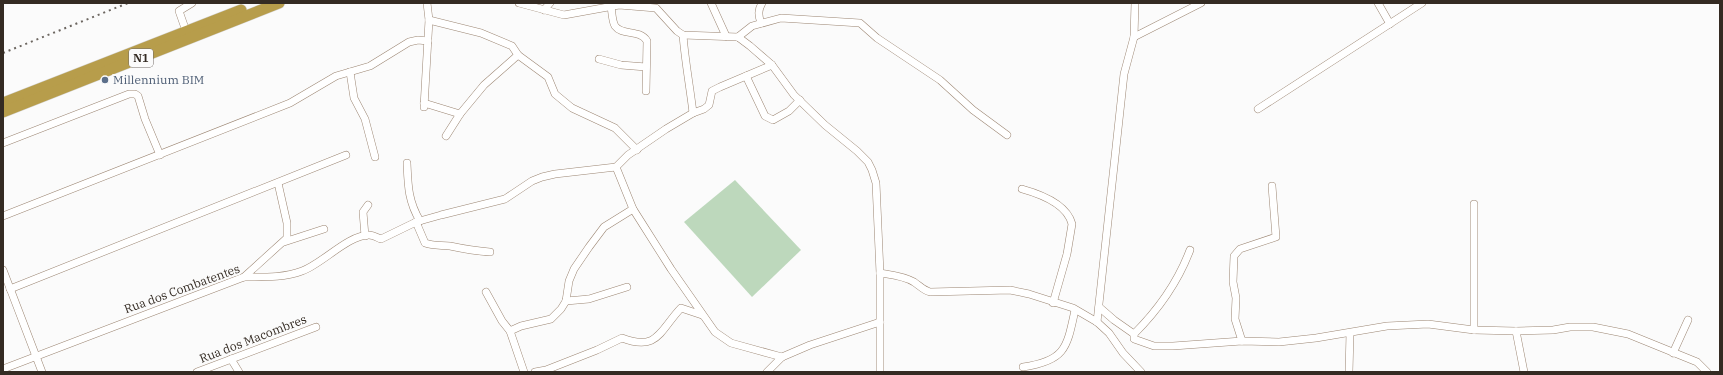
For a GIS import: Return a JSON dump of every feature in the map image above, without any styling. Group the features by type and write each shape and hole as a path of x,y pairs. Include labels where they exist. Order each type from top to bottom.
{"highway":[{"name":"N1","path":"112,65 186,31 259,3"},
{"name":"N1","path":"3,112 16,103 112,65 279,3"},
{"name":"N1","path":"3,103 16,103"}],"street":[{"path":"186,31 179,11 192,3"},
{"path":"427,3 429,20 424,105 460,114"},
{"path":"519,3 564,15 617,5 657,6 677,31 683,35 738,37 772,65 800,100 825,125 868,162 876,183 880,273 880,372"},
{"path":"544,10 550,3"},
{"path":"711,3 726,36"},
{"path":"761,23 758,17 759,9 762,3"},
{"path":"1097,322 1111,179 1124,74 1134,36 1135,3"},
{"path":"1134,36 1202,3"},
{"path":"1378,3 1390,24"},
{"path":"1258,109 1422,3"},
{"path":"617,5 614,24 617,28 645,37 647,41 646,90"},
{"path":"738,37 752,26 781,18 860,23 873,35 940,80 973,110 1007,135"},
{"path":"429,20 481,33 512,46 518,55 548,77 554,94 572,108 615,128 637,150"},
{"path":"683,35 692,113"},
{"path":"3,216 290,103 331,79 370,66 408,42 418,40 428,41"},
{"path":"446,136 460,114 484,85 518,55"},
{"path":"599,59 621,65 646,67"},
{"path":"772,65 712,91 708,105 704,109 692,113 666,129 628,155 616,167 633,209 702,315 715,332 731,343 782,357"},
{"path":"350,72 354,98 365,119 375,157"},
{"path":"746,76 765,116 769,119 773,120 789,111 800,100"},
{"path":"3,143 129,94 134,94 138,96 145,119 160,155"},
{"path":"10,289 346,155"},
{"path":"407,163 408,193 422,239 425,243 430,245 449,246 473,252 490,252"},
{"name":"Rua dos Combatentes","path":"3,369 244,277 266,277 302,271 316,264 338,248 365,236 370,235 381,239 418,222 441,214 505,199 532,181 555,174 616,167"},
{"path":"244,277 287,238 287,223 278,183"},
{"path":"1242,341 1235,319 1236,298 1233,282 1234,256 1240,249 1276,237 1272,186"},
{"path":"1022,189 1039,194 1051,201 1062,209 1071,220 1072,224 1068,246 1053,303"},
{"path":"1474,204 1474,330"},
{"path":"365,236 363,212 368,205"},
{"path":"510,331 521,326 551,319 561,309 566,301 572,275 589,247 604,227 633,209"},
{"path":"284,242 324,230"},
{"path":"1134,334 1152,316 1183,270 1190,250"},
{"path":"3,270 42,372"},
{"path":"880,273 907,279 916,283 924,290 930,292 989,289 1010,290 1029,294 1075,310 1088,315 1109,333 1123,353 1141,372"},
{"path":"566,301 589,299 627,287"},
{"path":"486,292 502,321 510,331 524,372"},
{"path":"1099,307 1134,334 1134,339 1154,346 1242,341 1279,342 1350,333 1387,326 1428,324 1474,330 1516,331 1553,330 1570,326 1593,327 1628,334 1697,362 1707,372"},
{"path":"535,372 597,350 622,338 633,342 649,342 660,335 681,308 702,315"},
{"path":"1023,367 1037,365 1052,359 1064,349 1069,338 1075,310"},
{"path":"1673,353 1688,320"},
{"path":"767,372 782,357 810,345 880,322"},
{"name":"Rua dos Macombres","path":"197,372 316,327"},
{"path":"1516,331 1524,372"},
{"path":"1349,372 1350,333"},
{"path":"231,359 239,372"}],"green space":[{"path":"735,180 801,250 752,297 684,222"}],"railway":[{"path":"3,53 128,3"}],"place":[{"name":"Millennium BIM","path":"105,80"}]}
